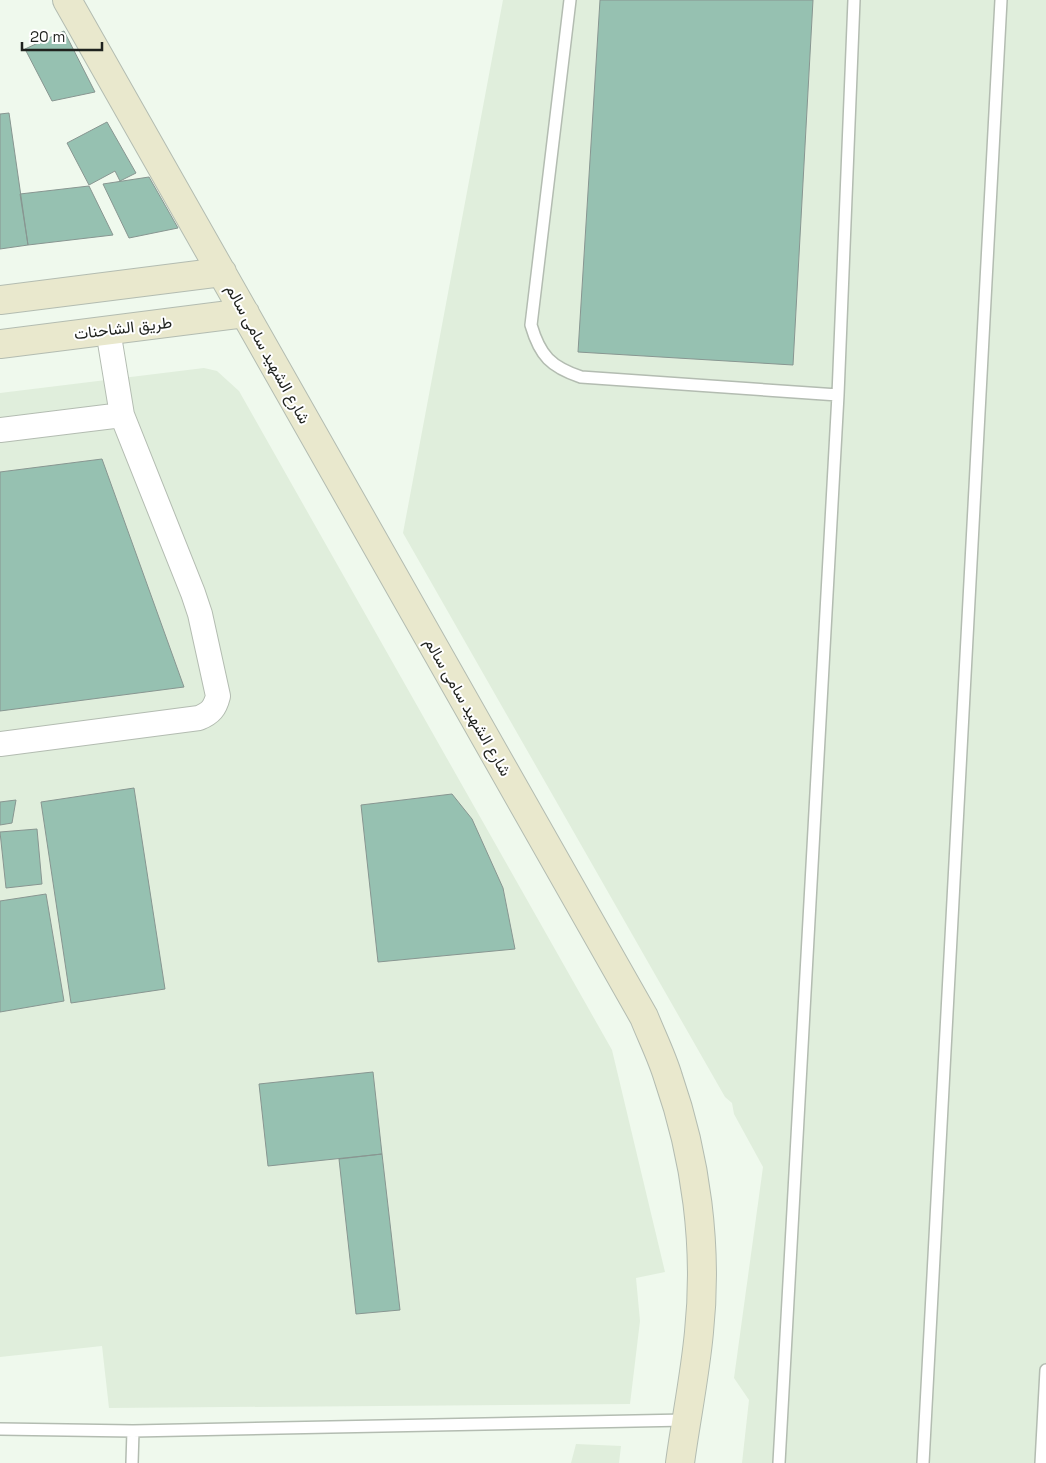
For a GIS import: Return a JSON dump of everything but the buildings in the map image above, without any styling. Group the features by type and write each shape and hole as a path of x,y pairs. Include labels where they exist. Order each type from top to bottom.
{"main road":[{"name":"شارع الشهيد سامى سالم","path":"67,0 644,1017 668,1077 688,1148 697,1202 702,1267 699,1331 680,1463"},
{"path":"0,300 222,272"},
{"name":"طريق الشاحنات","path":"0,344 245,314"}],"street":[{"path":"0,744 200,718 209,714 216,706 218,696 200,614 122,415 108,330"},
{"path":"0,430 122,415"}],"lane":[{"path":"570,0 531,325 536,344 547,359 562,371 581,377 838,395"},
{"path":"779,1463 838,395 854,0"},
{"path":"923,1463 1001,0"},
{"path":"1041,1463 1046,1370"},
{"path":"0,1429 133,1431 686,1420"},
{"path":"132,1463 133,1431"}],"shaded area":[{"path":"503,0 1046,0 1046,1463 742,1463 749,1400 734,1378 763,1167 734,1114 732,1103 725,1097 403,533"},
{"path":"204,368 217,371 239,391 612,1050 665,1272 636,1278 640,1321 630,1404 109,1408 102,1346 0,1357 0,393"},
{"path":"576,1444 621,1446 619,1463 571,1463"}]}
